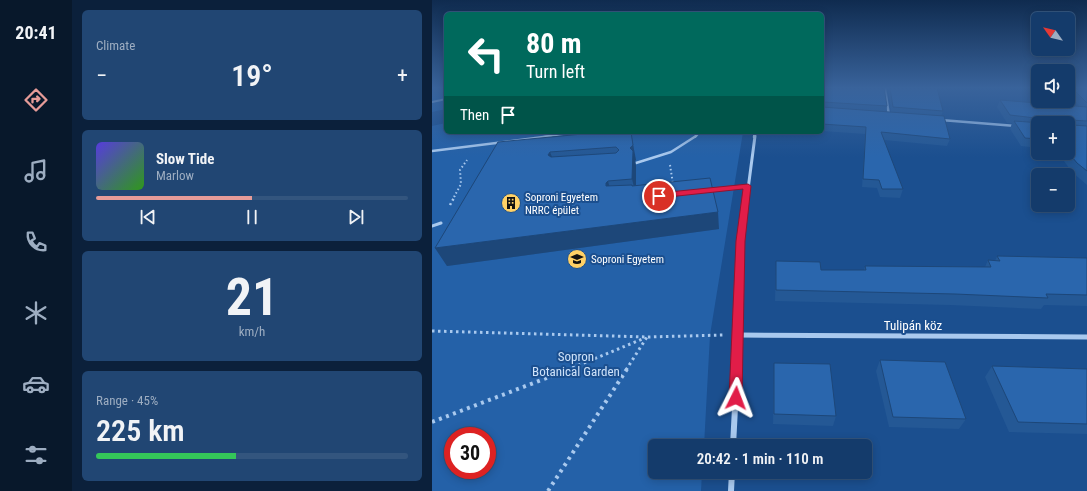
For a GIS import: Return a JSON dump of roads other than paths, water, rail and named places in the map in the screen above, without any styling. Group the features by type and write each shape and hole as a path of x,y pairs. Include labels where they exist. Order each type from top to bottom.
{"street":[{"path":"888,111 889,116"},
{"path":"882,115 897,116"},
{"path":"936,120 1022,127"},
{"path":"733,439 739,335 741,241 756,134"},
{"name":"Tulipán köz","path":"739,335 1087,337"},
{"path":"731,491 732,479"}],"lane":[{"path":"432,151 563,134"},
{"path":"636,163 680,148 698,134"},
{"path":"704,191 748,186"},
{"path":"432,226 440,223"}],"place":[{"name":"Soproni Egyetem NRRC épület","path":"511,203"},
{"name":"Soproni Egyetem","path":"577,259"}],"park label":[{"name":"Sopron Botanical Garden","path":"576,364"}]}
